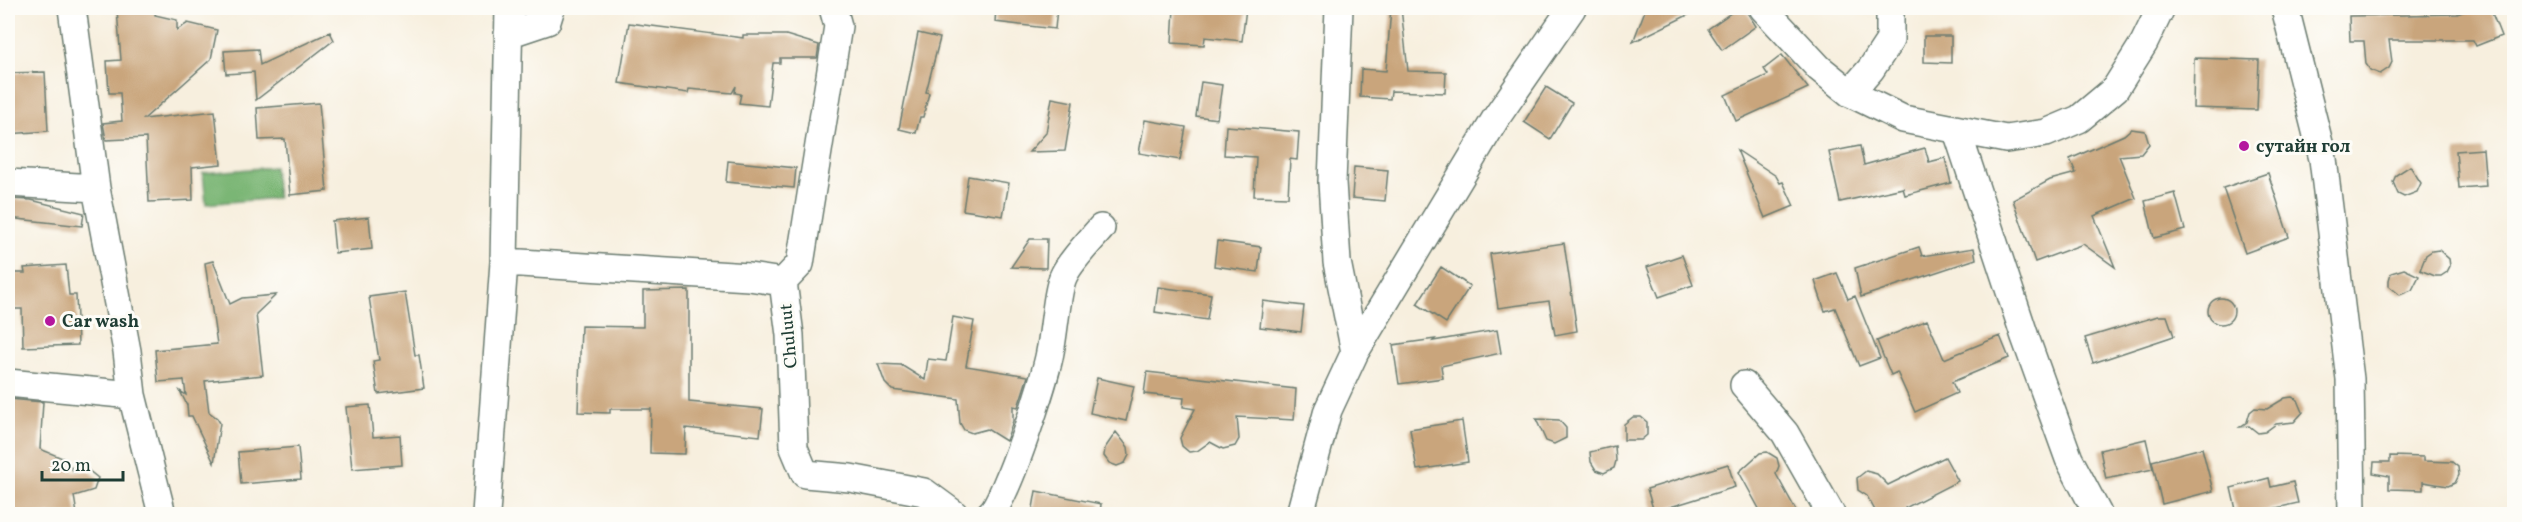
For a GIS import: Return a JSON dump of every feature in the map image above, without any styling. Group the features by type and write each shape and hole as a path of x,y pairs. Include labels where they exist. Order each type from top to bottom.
{"street":[{"path":"72,8 96,188 127,351 132,395 162,514"},
{"path":"486,514 504,262 509,8"},
{"path":"508,34 547,21 551,8"},
{"path":"783,282 800,264 838,26 833,8"},
{"path":"1339,8 1332,182 1337,262 1355,352"},
{"path":"1300,514 1328,410 1355,352 1496,118 1572,8"},
{"path":"1762,8 1819,68 1850,93 1903,119 2006,139 2046,133 2079,118 2115,89 2144,43 2161,8"},
{"path":"1850,93 1871,69 1890,40 1890,8"},
{"path":"2285,8 2323,159 2350,380 2352,514"},
{"path":"1957,131 2025,337 2069,459 2098,514"},
{"path":"8,183 96,188"},
{"path":"990,514 995,510 1006,489 1050,355 1063,275 1101,228"},
{"name":"Chuluut","path":"504,262 748,277 783,282 790,335 794,448 805,474 850,478 924,492 954,514"},
{"path":"8,383 132,395"},
{"path":"1744,385 1785,433 1831,514"}],"green space":[{"path":"274,167 277,198 206,204 203,173"}],"building":[{"path":"156,8 155,15 177,20 177,30 188,23 217,30 211,59 144,119 215,111 221,164 192,167 193,200 149,202 146,138 106,140 103,123 122,121 120,93 109,93 107,61 121,60 117,10"},
{"path":"996,8 1057,8 1055,29 995,22"},
{"path":"1174,8 1246,8 1242,41 1205,37 1204,45 1172,43"},
{"path":"1391,8 1401,8 1408,71 1446,72 1445,93 1391,91 1390,99 1360,97 1361,69 1386,71"},
{"path":"1646,8 1702,8 1633,42"},
{"path":"1738,8 1744,8 1756,26 1722,50 1708,29"},
{"path":"2474,8 2490,8 2501,36 2476,46 2473,40 2389,40 2392,62 2389,68 2380,74 2370,70 2366,64 2364,41 2350,41 2349,16 2457,14"},
{"path":"629,23 743,38 743,35 786,35 819,45 817,58 780,58 780,63 773,63 768,106 739,103 741,94 735,93 736,86 732,93 689,89 688,93 619,83"},
{"path":"330,32 334,40 256,100 254,72 226,74 224,51 258,49 260,65"},
{"path":"918,33 940,38 926,92 929,93 923,117 920,117 916,133 899,129"},
{"path":"1924,36 1951,36 1951,63 1924,62"},
{"path":"1782,55 1808,88 1736,121 1725,95 1768,75 1764,69"},
{"path":"2194,58 2259,60 2257,110 2193,108"},
{"path":"45,72 48,131 8,134 8,73"},
{"path":"1201,82 1222,85 1217,119 1196,116"},
{"path":"1546,87 1572,103 1550,139 1524,122"},
{"path":"1052,98 1073,102 1065,151 1029,152 1046,133"},
{"path":"319,103 327,191 290,195 285,139 259,140 257,108"},
{"path":"1145,120 1186,127 1180,160 1139,153"},
{"path":"1226,126 1299,132 1297,160 1290,159 1288,197 1254,196 1256,157 1224,155"},
{"path":"2131,129 2145,131 2149,144 2141,154 2119,156 2136,198 2094,216 2115,267 2083,244 2035,262 2013,200 2050,180 2076,173 2070,159 2124,135"},
{"path":"1860,146 1864,165 1925,148 1929,162 1945,158 1951,183 1905,195 1903,188 1840,202 1829,152"},
{"path":"2483,149 2486,186 2459,188 2456,151"},
{"path":"1737,150 1776,176 1780,183 1783,182 1794,206 1765,218"},
{"path":"728,161 796,168 794,188 726,182"},
{"path":"2410,166 2421,183 2417,192 2404,197 2398,194 2393,182 2396,175"},
{"path":"1354,167 1388,170 1385,201 1352,198"},
{"path":"2268,173 2289,237 2245,253 2223,188"},
{"path":"968,176 1009,183 1003,216 963,210"},
{"path":"2175,193 2185,230 2154,238 2145,201"},
{"path":"8,199 31,200 84,213 82,226 8,218"},
{"path":"369,217 372,249 335,253 332,221"},
{"path":"1030,239 1047,239 1046,268 1011,267"},
{"path":"1217,241 1261,247 1258,272 1214,266"},
{"path":"1564,243 1577,331 1555,335 1549,301 1498,308 1490,254"},
{"path":"1919,247 1922,256 1974,248 1976,259 1861,297 1855,268"},
{"path":"2439,250 2449,259 2450,266 2447,272 2441,276 2435,276 2420,270 2426,255"},
{"path":"1682,255 1693,285 1659,297 1647,267"},
{"path":"213,261 230,304 242,298 276,295 256,314 263,375 205,381 209,412 220,423 214,463 192,416 188,416 187,405 180,391 186,395 184,380 158,382 155,350 217,344 205,263"},
{"path":"66,265 69,295 76,295 78,345 23,347 22,309 8,309 8,273 25,273 24,268"},
{"path":"1441,267 1470,286 1446,323 1417,304"},
{"path":"2404,269 2419,276 2412,290 2400,295 2389,286 2389,280 2391,273"},
{"path":"1837,273 1848,299 1855,296 1880,358 1859,366 1835,308 1825,311 1815,281"},
{"path":"1158,287 1211,294 1207,320 1155,312"},
{"path":"689,290 689,402 763,409 760,436 686,428 685,454 650,453 651,409 610,409 610,413 578,412 581,326 643,327 643,291"},
{"path":"405,292 415,355 419,355 424,388 378,394 373,361 379,360 369,297"},
{"path":"2221,298 2230,302 2234,311 2230,320 2221,324 2212,320 2208,311 2212,302"},
{"path":"1263,301 1304,306 1301,332 1260,327"},
{"path":"2158,316 2167,316 2174,336 2093,363 2085,338"},
{"path":"953,317 974,321 966,366 1028,376 1018,407 1013,406 1013,421 1006,441 987,429 972,433 964,430 960,423 958,399 892,390 885,383 878,364 901,365 925,380 928,359 946,361"},
{"path":"1927,320 1944,359 2000,336 2009,358 1952,382 1957,393 1915,412 1897,372 1891,375 1877,341"},
{"path":"1497,330 1501,353 1441,366 1443,378 1399,384 1393,345"},
{"path":"1147,372 1296,389 1294,420 1237,417 1239,439 1235,446 1223,449 1210,442 1197,451 1189,452 1182,446 1180,438 1195,409 1183,407 1184,398 1144,394"},
{"path":"1097,378 1134,386 1126,421 1090,413"},
{"path":"2292,397 2298,400 2303,412 2294,422 2276,424 2265,432 2258,433 2249,426 2240,427 2247,422 2250,412 2255,408 2267,409 2285,398"},
{"path":"8,399 43,402 40,449 65,459 74,472 88,470 98,478 94,490 74,496 77,514 8,514"},
{"path":"370,405 373,437 400,435 402,465 352,469 346,407"},
{"path":"1633,417 1641,417 1647,422 1647,435 1641,440 1624,440 1624,424"},
{"path":"1536,419 1559,420 1566,428 1566,438 1554,444 1546,441"},
{"path":"1462,421 1468,462 1417,470 1410,429"},
{"path":"1116,432 1128,447 1129,455 1125,463 1117,466 1109,463 1104,456 1105,448"},
{"path":"2146,439 2153,469 2106,479 2100,450"},
{"path":"1615,446 1614,468 1604,473 1596,470 1591,462 1590,452"},
{"path":"298,447 301,479 241,484 238,452"},
{"path":"2202,448 2213,491 2162,504 2152,461"},
{"path":"1767,452 1777,458 1779,466 1776,474 1798,514 1762,514 1739,472 1760,453"},
{"path":"2390,456 2424,457 2424,461 2452,462 2458,467 2459,475 2455,483 2448,486 2423,482 2423,490 2389,489 2389,476 2373,473 2374,462 2390,462"},
{"path":"1945,457 1958,481 1905,508 1908,514 1877,514 1867,496 1858,490 1857,478 1866,471 1877,474 1888,485"},
{"path":"1728,464 1735,487 1654,512 1647,489"},
{"path":"2269,478 2271,487 2293,482 2298,503 2250,514 2237,514 2231,488"},
{"path":"1036,491 1101,504 1100,514 1032,514"}],"place":[{"name":"сутайн гол","path":"2244,146"},
{"name":"Car wash","path":"50,321"}]}
